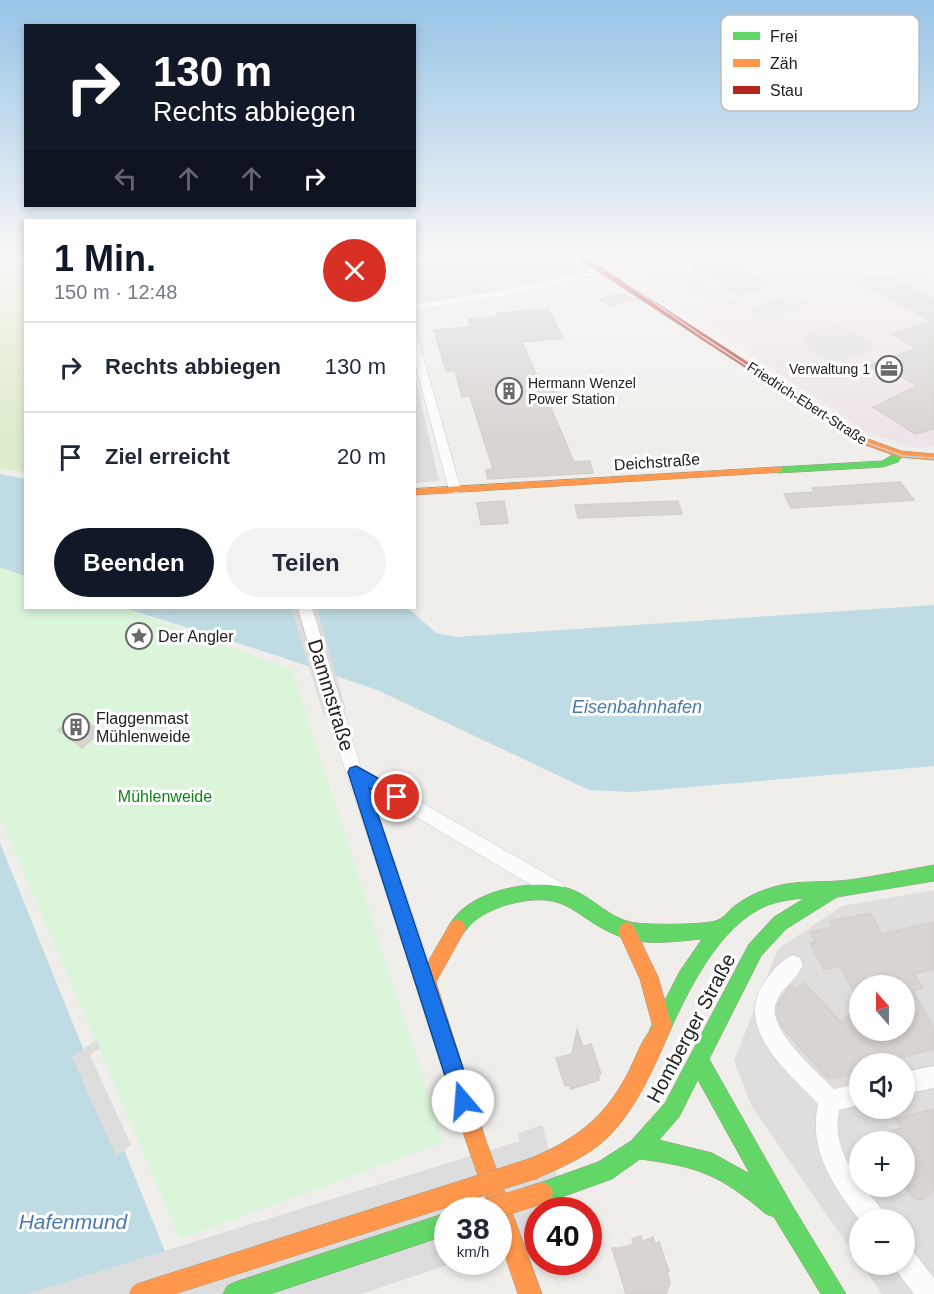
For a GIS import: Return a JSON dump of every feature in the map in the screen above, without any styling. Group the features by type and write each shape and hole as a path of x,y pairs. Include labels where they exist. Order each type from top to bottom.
{"main road":[{"name":"Friedrich-Ebert-Straße","path":"670,316 690,327 864,441 899,454 934,457"},
{"name":"Deichstraße","path":"416,492 883,464 894,460 899,454"},
{"name":"Homberger Straße","path":"140,1294 562,1158 593,1138 618,1112 691,973 722,928 759,900 794,891 837,888 934,873"},
{"name":"Homberger Straße","path":"512,1202 604,1171 638,1148 672,1110 755,950 769,931 795,912 837,888"},
{"path":"426,981 454,931 475,910 492,901 511,896 541,892 562,894 627,931 695,932 722,928"},
{"path":"627,931 645,962 658,1002 662,1026"},
{"name":"Dammstraße","path":"426,981 476,1141 530,1294"},
{"path":"699,1061 785,1215 834,1294"},
{"path":"638,1148 685,1154 708,1161 734,1173 785,1215"},
{"path":"235,1294 434,1228"}],"street":[{"path":"416,349 455,490"},
{"name":"Dammstraße","path":"305,609 347,751 426,981"},
{"path":"356,772 562,894"},
{"path":"793,965 772,987 763,1009 768,1029 788,1056 830,1101"},
{"path":"915,1081 934,1077"},
{"path":"830,1101 849,1097"},
{"path":"830,1101 824,1118 828,1151 841,1177 866,1209"},
{"path":"915,1274 930,1294"}],"shaded area":[{"path":"696,316 934,316 934,447 910,448 863,430"},
{"path":"833,325 844,326 877,345 871,345 873,350 837,361 830,360 829,363 805,348 809,347 809,343 802,338 805,333"},
{"path":"416,380 439,481 416,483"},
{"path":"934,890 934,1294 882,1294 869,1275 915,1275 915,1209 849,1209 849,1247 751,1105 734,1061 778,949 842,906"}],"green space":[{"path":"0,316 24,316 24,472 0,469"},
{"name":"Mühlenweide","path":"0,567 24,576 24,609 127,609 292,670 444,1142 180,1239 0,817"}],"water":[{"path":"0,474 24,479 24,576 0,567"},
{"name":"Eisenbahnhafen","path":"934,605 934,766 632,792 589,790 377,690 272,654 127,609 409,609 436,633 456,637"},
{"name":"Hafenmund","path":"0,843 181,1291 184,1294 0,1294"}],"pier":[{"path":"291,609 317,609 346,710 324,716"},
{"path":"96,1040 100,1048 90,1055 131,1145 116,1156 72,1057"},
{"path":"542,1125 563,1197 524,1197 524,1238 512,1242 512,1197 434,1197 434,1269 361,1294 26,1294 519,1141 518,1133"}],"building":[{"name":"Hermann Wenzel Power Station","path":"552,316 563,338 522,342 541,385 554,384 562,400 548,401 574,462 590,461 593,473 488,479 486,470 493,469 470,396 462,397 455,371 446,371 434,330 471,327 468,319"},
{"path":"923,316 934,316 934,429 915,434 873,407 917,386 897,374 885,376 869,366 917,348 891,334 932,321"},
{"path":"900,482 914,500 791,508 784,494 815,492 812,488"},
{"path":"504,501 508,523 481,525 477,503"},
{"path":"678,501 682,514 578,518 575,505"},
{"name":"Flaggenmast Mühlenweide","path":"79,714 100,732 82,748 58,730"},
{"path":"870,913 882,934 934,922 934,969 915,975 849,975 849,983 840,966 824,970 810,943 815,942 810,932 833,927 830,921"},
{"path":"915,976 923,988 915,990"},
{"path":"804,983 841,1022 849,1016 849,1041 915,1041 915,995 934,1028 934,1049 915,1054 849,1053 849,1075 828,1079 781,1026 777,1013 778,1004 790,986 796,989"},
{"path":"577,1030 583,1047 591,1044 601,1074 598,1075 599,1080 571,1089 570,1085 565,1086 556,1058 572,1054"},
{"path":"934,1109 934,1190 922,1200 913,1197 915,1197 915,1131 890,1131 901,1128 896,1119 915,1119 915,1114"},
{"path":"641,1236 643,1241 653,1237 655,1244 659,1242 669,1271 667,1272 670,1283 666,1294 626,1294 612,1248 633,1244 632,1239"}],"tram line":[{"path":"673,316 862,441 903,456 934,458"}],"traffic: fast":[{"path":"778,470 883,464 894,460 899,454"},
{"path":"658,1034 676,996 711,941 741,912 758,901 779,893 848,888 934,873"},
{"path":"457,928 465,918 490,903 505,897 536,892 550,892 570,897 618,927 634,932 722,928"},
{"path":"542,1193 604,1171 638,1148 672,1110 755,950 780,923 831,892"},
{"path":"699,1061 785,1215 834,1294"},
{"path":"638,1148 680,1154 712,1164 741,1180 774,1206"},
{"path":"235,1294 434,1228"}],"traffic: slow":[{"path":"798,398 864,441 899,454 934,457"},
{"path":"416,492 778,470"},
{"path":"457,928 426,981 476,1141 530,1294"},
{"path":"627,931 649,977 662,1026"},
{"path":"535,1168 562,1156 600,1131 613,1116 635,1081 658,1034"},
{"path":"140,1294 535,1168"},
{"path":"512,1202 542,1193"}],"traffic: jam":[{"path":"672,316 798,398"}],"place":[{"name":"Verwaltung 1","path":"889,369"},
{"name":"Hermann Wenzel Power Station","path":"509,391"},
{"name":"Der Angler","path":"139,636"},
{"name":"Flaggenmast Mühlenweide","path":"76,727"}],"route":[{"path":"397,797 356,772 426,981 463,1101"}]}
